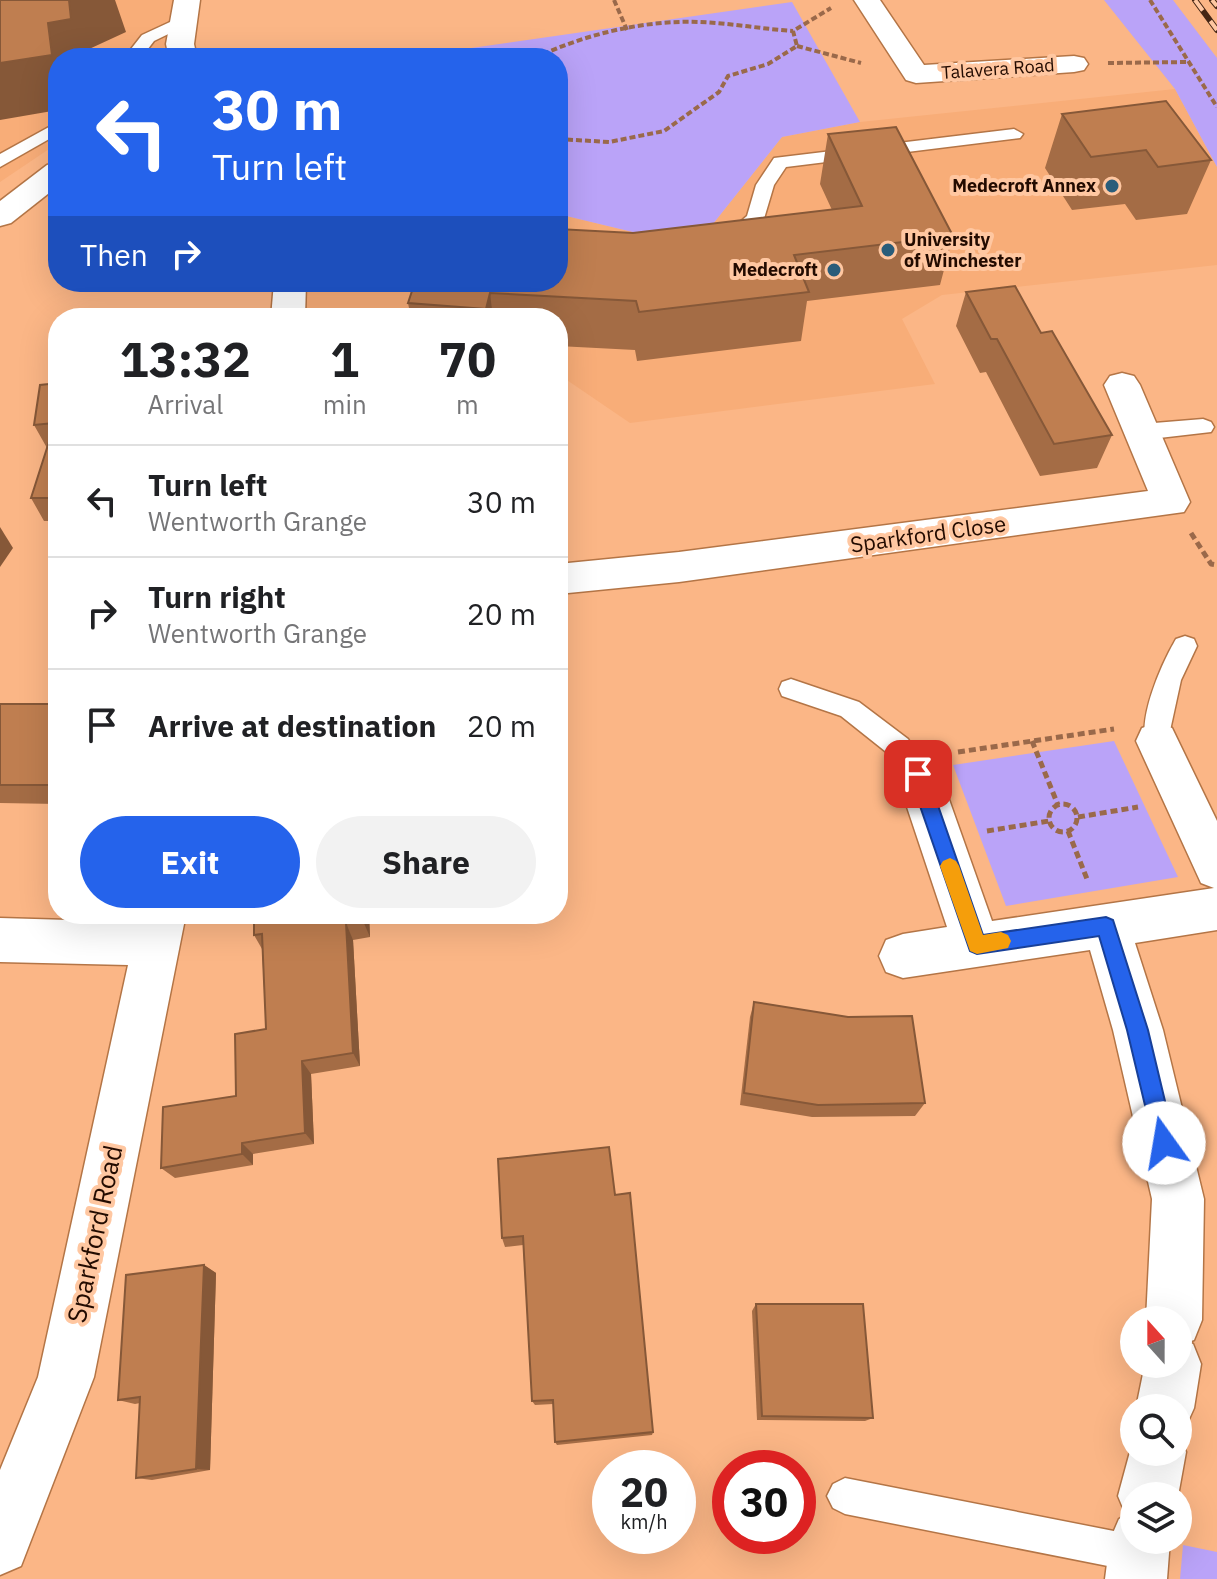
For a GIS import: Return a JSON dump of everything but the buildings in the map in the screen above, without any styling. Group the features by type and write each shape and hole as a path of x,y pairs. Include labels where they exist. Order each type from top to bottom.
{"street":[{"name":"Talavera Road","path":"854,3 916,74 1074,64"},
{"path":"181,48 185,11"},
{"path":"0,216 48,179"},
{"name":"Sparkford Close","path":"568,578 679,567 1171,502 1122,385"},
{"path":"1158,732 1217,869"},
{"path":"913,766 977,945"},
{"path":"903,956 1217,909"},
{"path":"1106,926 1138,1030 1178,1199 1174,1306"},
{"path":"0,940 159,929"},
{"name":"Sparkford Road","path":"0,1545 66,1377 159,929"}],"lane":[{"path":"140,48 148,38 185,11"},
{"path":"0,162 48,133"},
{"path":"712,252 756,218 765,185 780,162 1014,134"},
{"path":"1142,432 1203,427"},
{"path":"1158,732 1172,666 1185,646"},
{"path":"791,689 850,709 899,747 913,766"},
{"path":"845,1496 1138,1558"}],"path":[{"path":"614,0 627,30"},
{"path":"1150,0 1217,107"},
{"path":"558,48 582,38 699,22 793,31 828,9 854,3"},
{"path":"793,31 797,46"},
{"path":"568,140 609,142 664,131 719,92 728,76 768,64 797,46 850,62 911,68"},
{"path":"1074,64 1191,62"},
{"path":"913,766 1032,741 1158,732"},
{"path":"1032,741 1058,805"},
{"path":"1078,817 1186,798"},
{"path":"1058,805 1068,807 1078,817 1075,829 1066,832 1056,829 1049,821 1050,809 1058,805"},
{"path":"940,838 1049,821"}],"shaded area":[{"path":"0,0 187,0 180,44 175,48 48,48 48,150 0,182"},
{"path":"1104,0 1173,0 1217,58 1217,167 1175,89"},
{"path":"792,2 860,122 782,137 705,234 645,235 568,216 568,48 471,48"},
{"name":"University of Winchester","path":"1175,89 1217,167 1217,265 942,295 902,319 935,384 630,423 568,381 568,308 301,308 301,292 568,292 568,216 645,235 705,234 782,137 860,122"},
{"path":"1114,741 1178,877 1006,906 953,765"},
{"path":"1192,1547 1217,1552 1217,1579 1180,1579 1182,1554 1192,1554"}],"railway":[{"path":"1195,0 1217,30"},
{"path":"1212,0 1217,6"}],"slow traffic":[{"path":"950,866 977,945 1001,941"}],"place":[{"name":"Medecroft Annex","path":"1112,186"},
{"name":"University of Winchester","path":"888,250"},
{"name":"Medecroft","path":"834,270"}],"route":[{"path":"918,774 977,945 1106,926 1138,1030 1164,1143"}]}
